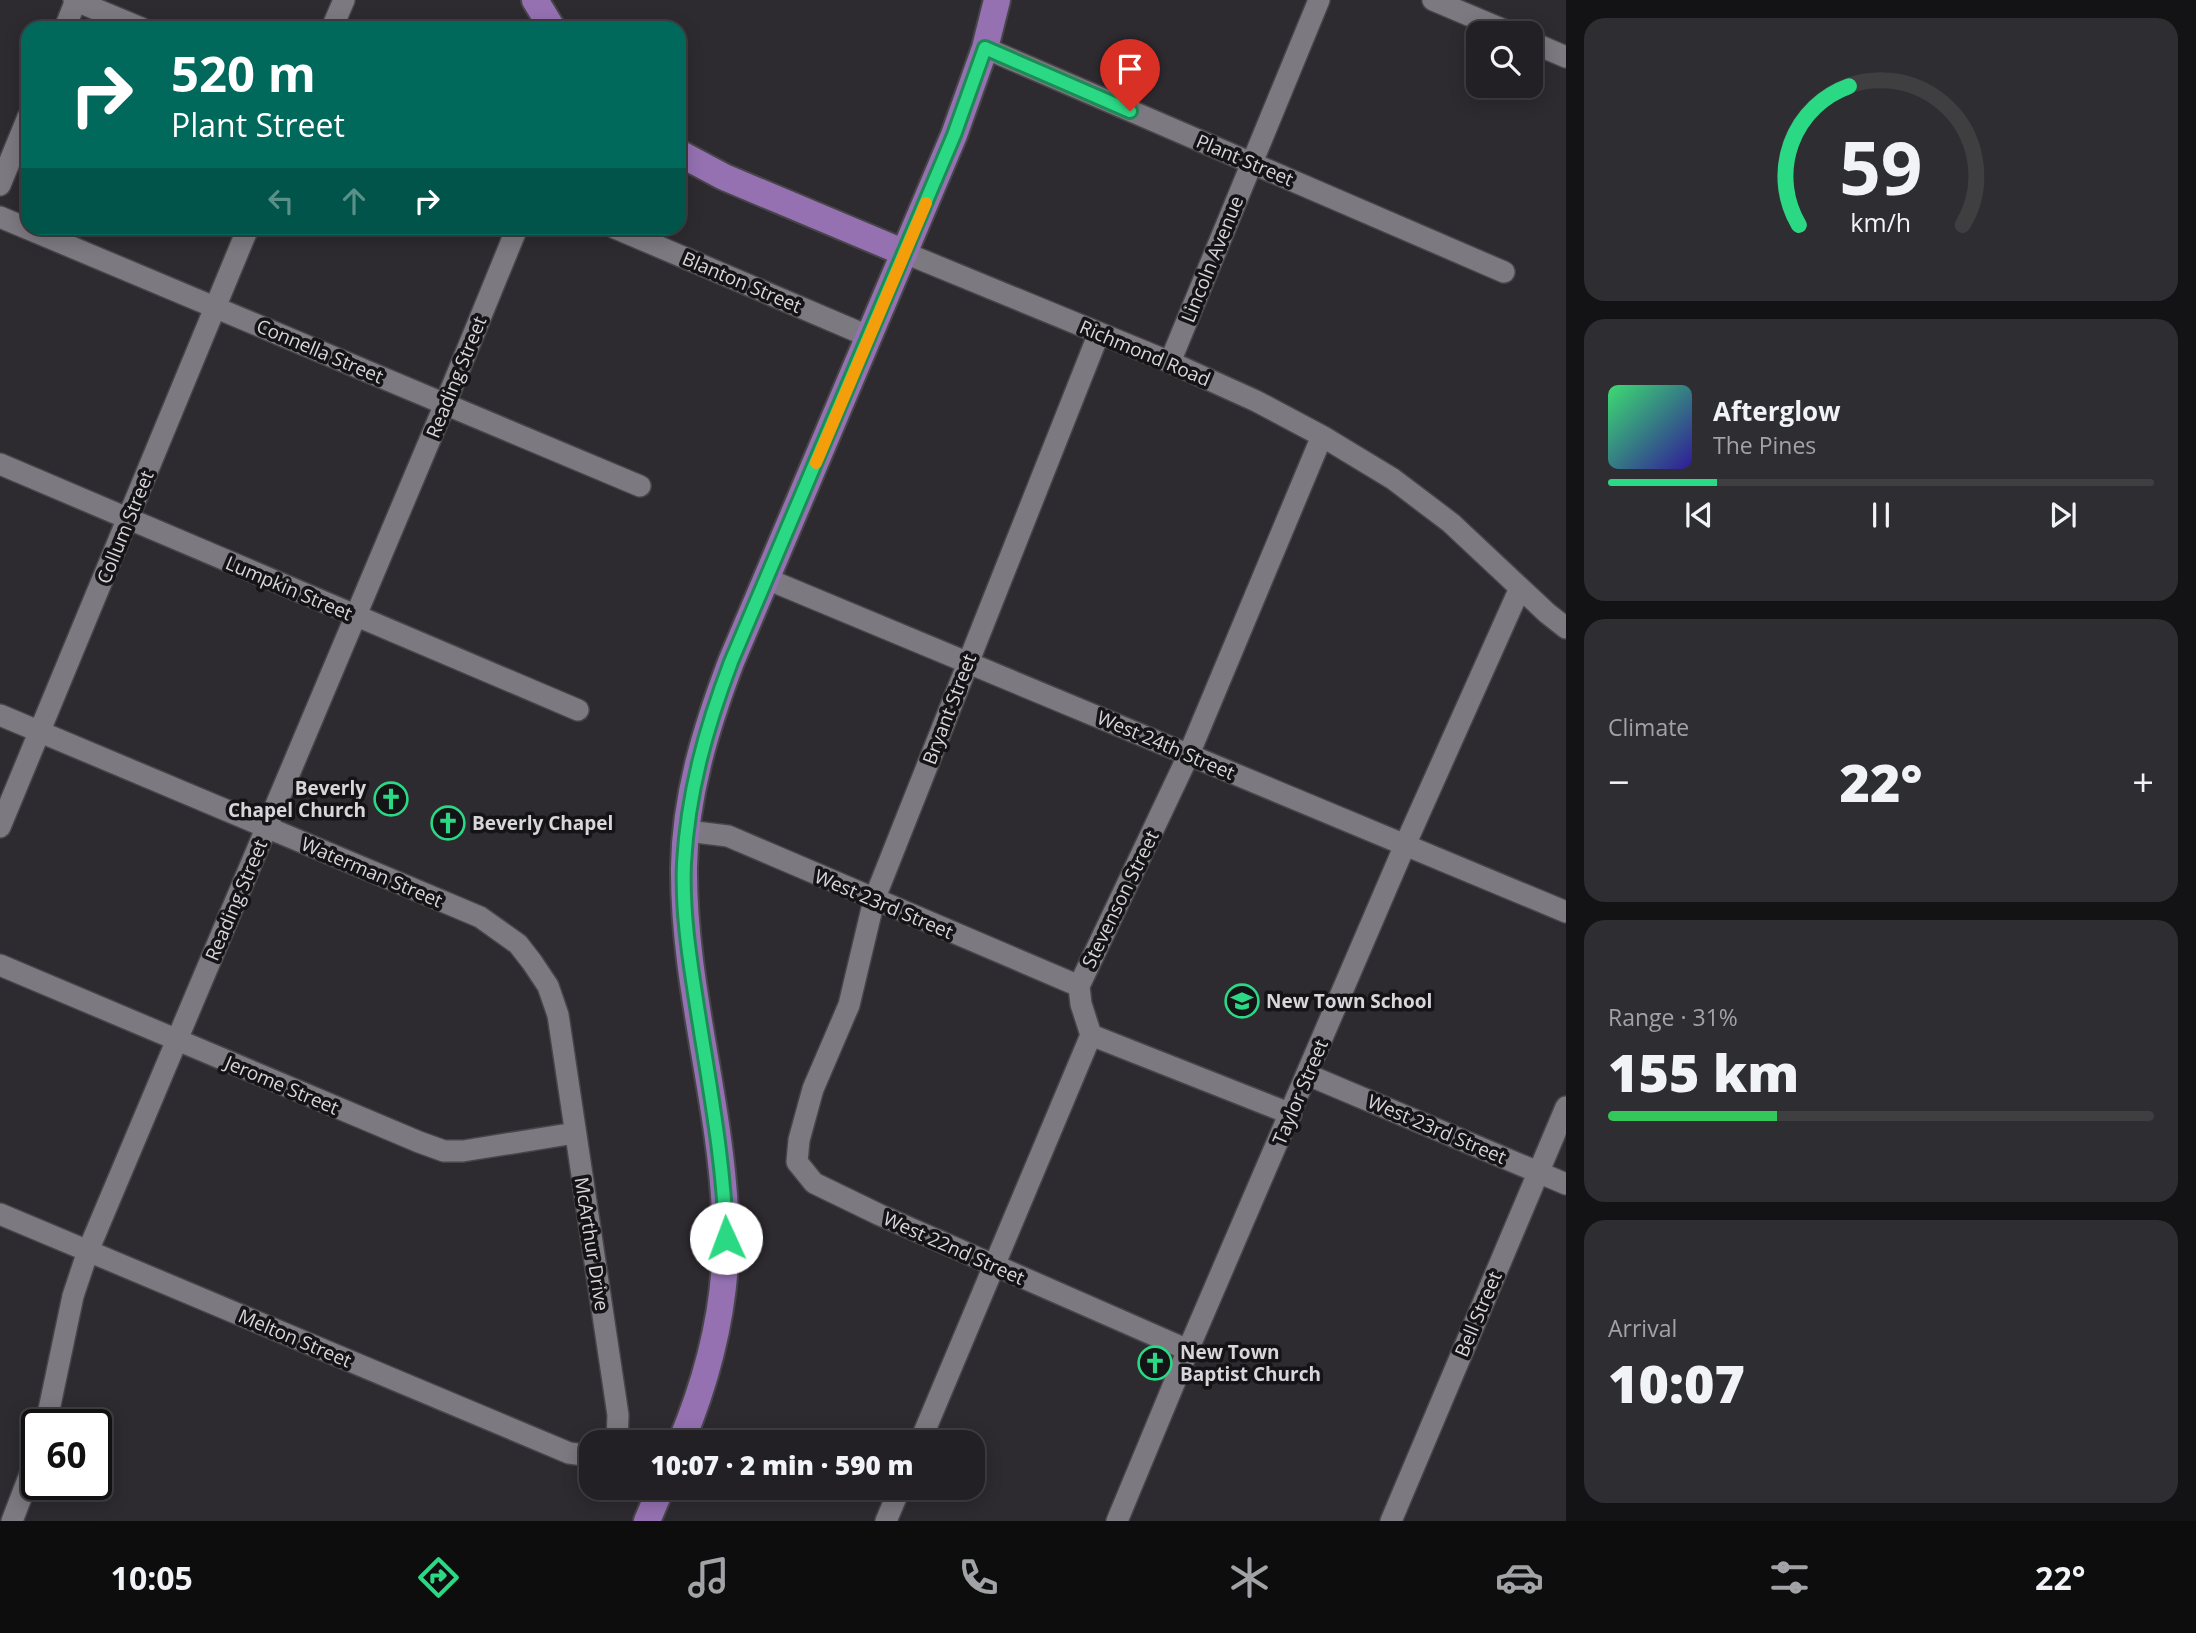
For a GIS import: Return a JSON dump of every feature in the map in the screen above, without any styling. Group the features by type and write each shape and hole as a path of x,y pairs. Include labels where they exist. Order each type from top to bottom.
{"main road":[{"path":"535,0 548,21"},
{"path":"686,1430 710,1358 722,1296 726,1238 721,1163 685,916 684,864 695,775 709,722 766,579 954,135 985,48 998,0"},
{"name":"Richmond Road","path":"686,157 724,177 905,253"},
{"path":"647,1521 656,1500"}],"street":[{"path":"68,21 75,0 124,21"},
{"path":"335,21 344,0"},
{"name":"Lincoln Avenue","path":"1170,362 1319,0"},
{"path":"1433,0 1483,21"},
{"path":"1543,47 1566,57"},
{"name":"Plant Street","path":"985,48 1504,272"},
{"path":"0,185 21,134"},
{"name":"Connella Street","path":"0,217 21,226"},
{"name":"Connella Street","path":"43,235 640,486"},
{"name":"Collum Street","path":"0,827 245,235"},
{"name":"Reading Street","path":"49,1409 73,1296 89,1251 514,235"},
{"name":"Blanton Street","path":"631,235 870,337"},
{"name":"Richmond Road","path":"905,253 1170,362 1256,401 1322,436 1393,479 1451,523 1547,614 1566,628"},
{"name":"Bryant Street","path":"813,1089 849,1004 874,900 1099,333"},
{"name":"Stevenson Street","path":"1091,1035 1081,1004 1079,986 1189,754 1322,436"},
{"name":"Lumpkin Street","path":"0,464 578,710"},
{"name":"West 24th Street","path":"766,579 1566,912"},
{"name":"Taylor Street","path":"1117,1521 1405,845 1520,588"},
{"name":"Waterman Street","path":"0,715 480,917 518,944 548,986 558,1015 563,1047"},
{"name":"West 23rd Street","path":"687,831 728,836 1079,986"},
{"name":"Jerome Street","path":"0,965 444,1151 463,1151 575,1133"},
{"path":"925,1430 1091,1035 1291,1114"},
{"name":"McArthur Drive","path":"563,1047 618,1415 617,1430"},
{"name":"West 23rd Street","path":"1308,1075 1566,1184"},
{"name":"West 22nd Street","path":"813,1089 799,1140 797,1162 814,1183 880,1215 1188,1350"},
{"name":"Bell Street","path":"1391,1521 1566,1107"},
{"name":"Melton Street","path":"0,1214 569,1453 579,1454"},
{"path":"12,1521 21,1498"},
{"path":"886,1521 895,1500"}],"slow traffic":[{"path":"816,463 926,203"}],"place":[{"name":"Beverly Chapel Church","path":"391,799"},
{"name":"Beverly Chapel","path":"448,823"},
{"name":"New Town School","path":"1242,1001"},
{"name":"New Town Baptist Church","path":"1155,1363"}],"route":[{"path":"726,1238 724,1186 685,916 684,864 690,802 709,722 731,662 954,135 985,48 1130,111"}]}
